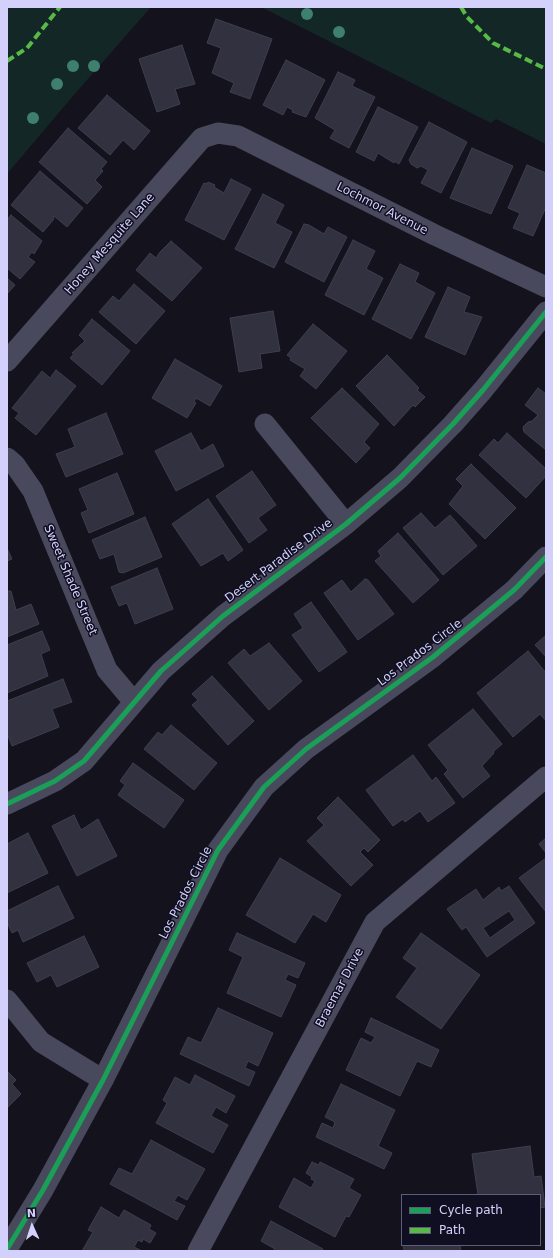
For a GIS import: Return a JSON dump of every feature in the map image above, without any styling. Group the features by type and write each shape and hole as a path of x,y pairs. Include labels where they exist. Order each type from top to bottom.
{"street":[{"name":"Lochmor Avenue","path":"218,133 238,136 435,235 546,287"},
{"name":"Honey Mesquite Lane","path":"7,361 202,138 218,133"},
{"name":"Desert Paradise Drive","path":"7,804 55,781 84,761 161,671 223,616 346,524 400,478 453,424 512,355 546,312"},
{"path":"265,424 346,524"},
{"name":"Sweet Shade Street","path":"7,458 15,465 33,491 107,670 134,702"},
{"name":"Los Prados Circle","path":"7,1249 44,1190 103,1080 218,850 264,787 306,749 433,657 514,590 546,557"},
{"name":"Braemar Drive","path":"198,1251 376,922 546,777"},
{"path":"7,1000 42,1042 103,1080"}],"green space":[{"path":"7,7 151,7 7,174"},
{"path":"261,7 546,7 546,144 496,119 491,123"}],"building":[{"path":"216,19 272,39 250,99 230,92 234,83 212,73 221,48 207,43"},
{"path":"182,45 195,84 175,89 180,104 157,112 139,59"},
{"path":"286,60 325,80 306,117 292,112 293,110 287,107 283,115 263,105"},
{"path":"338,72 355,80 352,86 375,97 349,148 330,138 335,130 315,118"},
{"path":"107,95 150,131 134,150 123,140 110,155 78,128"},
{"path":"378,107 418,127 399,164 394,161 394,163 378,153 374,161 356,152"},
{"path":"429,122 467,142 441,193 421,183 428,170 421,166 417,168 411,164 409,160"},
{"path":"68,128 107,162 101,169 103,171 95,180 102,187 87,204 39,162"},
{"path":"472,148 513,166 491,214 450,198"},
{"path":"527,165 546,173 546,207 533,236 513,228 520,213 508,208"},
{"path":"40,171 83,208 67,227 54,216 54,219 43,232 11,205"},
{"path":"231,179 251,189 224,240 185,220 204,183 207,184 208,182 215,185 214,187 224,193"},
{"path":"263,194 284,205 275,223 292,232 274,268 235,249"},
{"path":"11,215 42,241 34,254 32,252 28,257 35,262 20,279 7,268 7,220"},
{"path":"304,224 309,225 324,234 328,227 347,237 324,282 285,262"},
{"path":"353,240 375,251 366,269 383,278 364,315 325,295"},
{"path":"171,241 202,268 172,301 136,270 150,253 156,258"},
{"path":"400,264 419,273 415,282 435,293 411,339 372,319"},
{"path":"7,278 15,285 7,294"},
{"path":"134,284 165,311 136,344 99,312 113,296 119,301"},
{"path":"448,287 470,297 464,312 482,317 465,355 425,337"},
{"path":"273,311 280,351 260,354 262,368 239,372 230,318"},
{"path":"92,319 130,351 102,385 70,358 74,354 72,353 85,341 79,335"},
{"path":"313,324 347,351 316,389 300,376 305,369 290,360 291,358 287,355"},
{"path":"387,355 419,388 417,390 425,397 415,407 413,405 394,426 356,386"},
{"path":"175,359 222,386 210,406 196,398 194,402 196,403 187,418 152,398"},
{"path":"56,370 76,386 36,435 15,418 19,413 12,408 42,371 50,378"},
{"path":"342,388 379,424 364,442 370,448 356,463 311,418"},
{"path":"538,388 546,394 546,450 524,432 523,427 538,415 525,405"},
{"path":"106,413 123,454 66,477 56,454 75,447 68,429"},
{"path":"191,433 201,451 213,444 224,466 176,491 155,451"},
{"path":"507,433 546,469 546,476 526,498 479,455 494,439 498,443"},
{"path":"471,464 516,508 485,539 449,504 463,486 456,479"},
{"path":"252,471 276,505 258,518 267,530 249,543 216,496"},
{"path":"117,473 134,514 89,533 81,513 88,510 79,489"},
{"path":"208,499 243,550 228,561 223,553 201,566 172,524"},
{"path":"421,513 435,528 450,515 477,546 443,575 403,528"},
{"path":"145,517 162,557 123,573 119,572 114,554 100,559 92,540"},
{"path":"398,533 439,580 413,603 375,561 381,556 378,551"},
{"path":"7,548 12,559 7,561"},
{"path":"157,568 173,609 135,624 127,603 119,606 111,587"},
{"path":"365,579 368,580 394,614 358,640 324,593 342,580 351,592"},
{"path":"7,591 11,591 16,610 31,604 39,624 7,637"},
{"path":"311,602 347,652 319,672 292,635 303,628 294,614"},
{"path":"42,631 50,650 41,654 48,676 7,693 7,645"},
{"path":"546,635 546,657 535,645"},
{"path":"269,643 302,681 269,710 228,663 244,649 250,656"},
{"path":"528,651 546,673 546,721 540,714 513,737 477,693"},
{"path":"212,676 254,721 228,745 192,705 198,700 192,694"},
{"path":"63,679 72,702 52,709 59,727 12,746 7,733 7,701"},
{"path":"473,709 502,744 493,752 494,753 482,766 490,776 463,798 444,774 448,770 428,745"},
{"path":"171,725 217,763 194,790 144,749 158,732 162,735"},
{"path":"413,755 432,781 436,777 455,803 428,822 420,811 405,822 403,819 393,826 366,790"},
{"path":"133,763 184,800 164,828 118,795 125,785 120,781"},
{"path":"338,797 380,840 368,852 364,848 360,852 373,865 351,886 307,841 324,825 317,818"},
{"path":"74,815 81,830 98,819 117,856 77,876 52,826"},
{"path":"28,833 48,873 7,893 7,844"},
{"path":"546,838 546,853 539,844"},
{"path":"280,858 341,895 326,922 313,914 295,943 246,915"},
{"path":"546,858 546,912 519,878"},
{"path":"58,886 74,918 23,942 18,930 12,933 7,922 7,911"},
{"path":"509,886 535,923 487,957 466,927 462,930 447,909 476,889 483,900 499,887 501,891","holes":["509,911 515,920 490,938 483,928"]},
{"path":"237,933 305,963 298,978 288,974 285,980 296,985 281,1017 227,993 243,957 229,950"},
{"path":"421,933 480,975 441,1029 396,997 417,968 403,958"},
{"path":"84,936 99,967 57,987 51,975 37,982 27,963"},
{"path":"218,1008 273,1033 258,1066 248,1061 245,1068 255,1072 249,1086 180,1054 188,1037 201,1043"},
{"path":"371,1018 439,1050 431,1067 417,1061 400,1096 346,1070 361,1038 371,1043 375,1037 365,1032"},
{"path":"7,1071 16,1080 12,1084 21,1094 7,1108"},
{"path":"195,1075 235,1096 226,1113 216,1107 211,1116 228,1125 213,1153 156,1123 167,1103 163,1100 175,1077 190,1085"},
{"path":"341,1084 395,1110 378,1146 392,1153 384,1169 316,1137 322,1123 333,1128 335,1122 325,1117"},
{"path":"151,1140 205,1169 187,1200 178,1195 174,1201 185,1206 177,1220 110,1184 119,1168 132,1174"},
{"path":"530,1146 534,1177 541,1176 545,1207 541,1208 541,1194 478,1194 472,1154"},
{"path":"312,1162 319,1165 320,1162 354,1179 349,1188 361,1195 349,1217 346,1216 335,1237 279,1207 294,1178 311,1188 315,1181 306,1173"},
{"path":"101,1207 119,1218 124,1210 151,1225 149,1229 156,1233 150,1243 143,1239 142,1242 138,1240 134,1247 142,1251 82,1251 93,1232 88,1230"},
{"path":"271,1221 323,1249 322,1251 274,1251 275,1249 261,1241"},
{"path":"403,1246 460,1246 461,1251 404,1251"}],"marked path":[{"path":"7,61 27,48 60,7"},
{"path":"461,7 467,17 493,43 546,69"}],"cycle path":[{"path":"7,804 55,781 84,761 161,671 223,616 346,524 400,478 453,424 483,390 546,312"},
{"path":"7,1249 43,1190 103,1080 218,850 264,787 306,749 433,657 514,590 546,557"}]}
